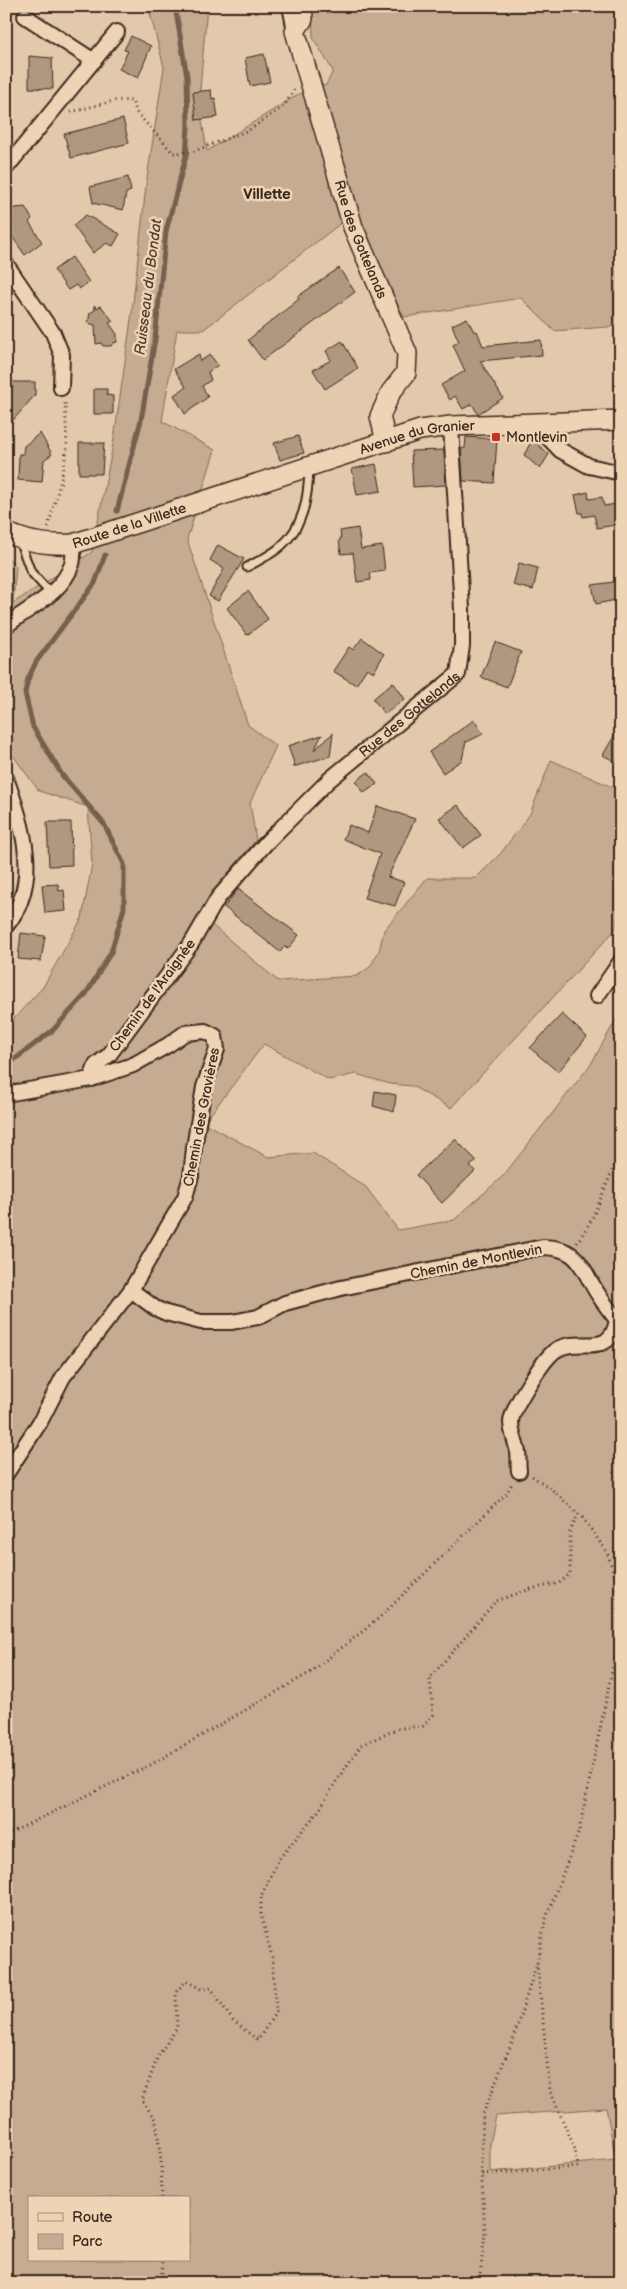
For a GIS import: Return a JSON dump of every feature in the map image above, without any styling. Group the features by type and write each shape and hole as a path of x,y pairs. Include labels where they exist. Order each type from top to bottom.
{"main road":[{"path":"295,31 303,19 302,6"},
{"name":"Rue des Gottelands","path":"295,31 307,77 353,227 407,354 406,373 391,392 380,416 386,442"},
{"name":"Avenue du Granier","path":"250,487 420,430 450,426 621,420"},
{"name":"Route de la Villette","path":"12,534 46,545 73,544 250,487"}],"street":[{"path":"290,6 295,31"},
{"path":"25,16 94,61"},
{"path":"6,168 117,32"},
{"path":"6,264 53,333 62,355 61,388"},
{"path":"535,424 560,450 589,466 621,473"},
{"name":"Rue des Gottelands","path":"266,843 329,780 458,674 462,646 462,609 450,426"},
{"path":"6,626 51,594 64,580 73,563 73,544"},
{"path":"6,778 18,812 27,849 26,875 21,898 6,926"},
{"name":"Chemin de l'Araignée","path":"91,1079 96,1065 109,1055 191,944 218,898 266,843"},
{"path":"597,996 621,961"},
{"name":"Chemin des Gravières","path":"91,1079 133,1065 168,1046 185,1033 205,1031 215,1036 217,1049 204,1088 191,1176 185,1197 131,1290"},
{"path":"6,1094 91,1079"},
{"name":"Chemin de Montlevin","path":"131,1290 155,1308 166,1313 201,1322 232,1322 258,1317 285,1303 418,1271 543,1247 558,1248 571,1255"},
{"path":"519,1471 518,1453 511,1422 518,1400 538,1371 556,1350 576,1344 599,1344 612,1338 616,1330 617,1320 596,1291 582,1263 571,1255"},
{"path":"6,1474 31,1437 63,1377 131,1290"}],"lane":[{"path":"247,568 281,546 298,524 308,498 309,468"},
{"path":"12,534 31,572 51,594"}],"path":[{"path":"48,117 116,100 132,101 137,113 173,153 192,152 249,130 284,106 294,89 307,77"},
{"path":"46,545 48,525 61,480 67,448 66,400 61,388"},
{"path":"571,1255 592,1219 621,1150"},
{"path":"6,1835 152,1764 311,1672 378,1619 416,1583 506,1494 519,1471 539,1478 578,1514 607,1552 616,1580 619,1629 579,1831 545,1921 537,1963 513,2039 483,2114 481,2165 485,2234 479,2283"},
{"path":"162,2196 161,2161 156,2121 142,2100 158,2056 176,2028 176,1992 186,1981 201,1989 210,1988 233,2021 258,2040 276,2012 272,1957 261,1914 261,1896 279,1859 320,1809 361,1745 400,1728 423,1726 433,1715 430,1678 496,1601 531,1589 559,1583 570,1574 570,1532 578,1514"},
{"path":"482,2174 578,2167 575,2149 550,2091 537,1963"},
{"path":"162,2283 163,2262"}],"green space":[{"path":"148,6 207,6 199,102 207,151 302,92 326,85 333,71 313,38 312,6 621,6 621,326 554,331 521,298 405,317 341,223 203,330 177,330 162,421 215,450 187,539 248,725 276,746 250,803 256,840 222,880 196,919 206,920 278,981 357,976 370,967 379,951 384,930 427,878 476,878 501,853 530,814 551,760 621,791 621,854 616,929 451,1108 412,1086 390,1084 356,1074 329,1080 264,1044 204,1123 268,1157 313,1153 366,1187 398,1230 454,1220 503,1176 591,1064 621,1011 621,1359 613,1362 621,1360 621,2283 6,2283 6,1027 43,987 82,918 92,864 88,807 39,791 6,746 6,555 16,567 13,603 92,552 114,439 132,312 146,185 164,67","holes":["606,2108 616,2160 490,2172 490,2144 496,2116"]}],"building":[{"path":"131,36 151,46 138,78 119,69 128,51 124,50"},
{"path":"264,54 270,82 250,86 245,58"},
{"path":"29,56 52,58 53,89 29,88"},
{"path":"211,90 212,99 215,98 218,117 196,120 193,92"},
{"path":"123,119 129,143 71,158 64,134"},
{"path":"128,177 131,191 126,193 123,210 93,203 90,187"},
{"path":"25,207 32,219 29,222 42,242 25,255 6,228 13,222 6,209"},
{"path":"86,215 120,234 113,246 107,243 93,253 73,225"},
{"path":"72,257 89,282 79,289 76,285 68,290 54,270"},
{"path":"339,268 355,292 263,360 248,340 299,299 297,297"},
{"path":"94,305 97,308 101,306 113,321 109,323 117,334 117,342 111,346 103,346 101,343 96,344 95,325 88,323 90,313 95,310"},
{"path":"467,318 474,332 477,331 483,346 541,340 542,355 480,361 503,398 478,414 472,404 463,409 455,396 450,400 441,385 465,371 453,345 459,342 452,325"},
{"path":"342,341 358,368 325,389 313,370 331,360 326,351"},
{"path":"199,354 200,361 210,355 218,365 208,372 211,380 202,386 208,397 185,414 174,395 186,387 174,369"},
{"path":"9,382 35,382 35,395 8,426 7,393 10,393"},
{"path":"94,389 107,389 107,395 113,396 113,414 94,414"},
{"path":"40,433 52,454 44,460 42,482 18,480 19,454 23,454 24,446"},
{"path":"298,436 304,453 280,460 274,443"},
{"path":"466,437 497,439 494,483 463,481 461,449 465,448"},
{"path":"532,440 549,454 540,469 524,455"},
{"path":"79,443 104,443 102,474 79,474"},
{"path":"444,450 446,485 413,487 411,451"},
{"path":"376,464 381,491 357,495 352,469"},
{"path":"588,492 589,499 602,497 604,506 621,503 621,524 597,528 594,515 583,517 582,513 579,513 575,495"},
{"path":"358,528 361,549 382,546 385,571 370,573 371,580 357,582 353,553 341,554 339,540 341,539 340,531"},
{"path":"218,545 244,559 218,601 209,596 224,569 210,560"},
{"path":"519,563 538,568 533,590 513,585"},
{"path":"621,581 621,599 596,604 592,585"},
{"path":"248,591 268,619 247,635 227,608"},
{"path":"362,638 384,654 374,672 367,668 356,685 333,671 349,647 353,650"},
{"path":"495,642 521,652 507,687 481,677"},
{"path":"393,682 405,699 385,714 373,699"},
{"path":"474,720 483,734 466,741 462,760 443,773 429,752"},
{"path":"621,724 621,765 603,755"},
{"path":"333,733 330,756 293,767 295,766 288,746 322,735 314,750"},
{"path":"368,772 377,784 364,793 356,781"},
{"path":"458,805 481,835 463,848 439,818"},
{"path":"377,806 415,819 388,877 404,882 395,906 364,898 380,854 343,839 349,825 368,833"},
{"path":"47,822 71,822 72,865 49,866"},
{"path":"58,884 59,891 64,890 66,911 45,913 42,885"},
{"path":"238,889 299,935 288,949 285,946 280,952 224,907"},
{"path":"21,933 45,936 41,961 18,959"},
{"path":"562,1014 587,1037 558,1072 530,1048"},
{"path":"375,1091 396,1095 394,1112 373,1106"},
{"path":"455,1139 477,1161 470,1166 475,1171 442,1203 416,1175"}],"waterway":[{"name":"Ruisseau du Bondat","path":"117,511 141,420 155,339 166,231 186,156 188,126 187,77 175,6"},
{"name":"Ruisseau du Bondat","path":"6,1066 53,1030 86,994 111,952 124,908 124,864 104,824 62,775 33,727 25,693 28,679 36,662 95,583 105,555"}],"place":[{"name":"Montlevin","path":"496,437"}],"district":[{"name":"Villette","path":"267,194"}]}
